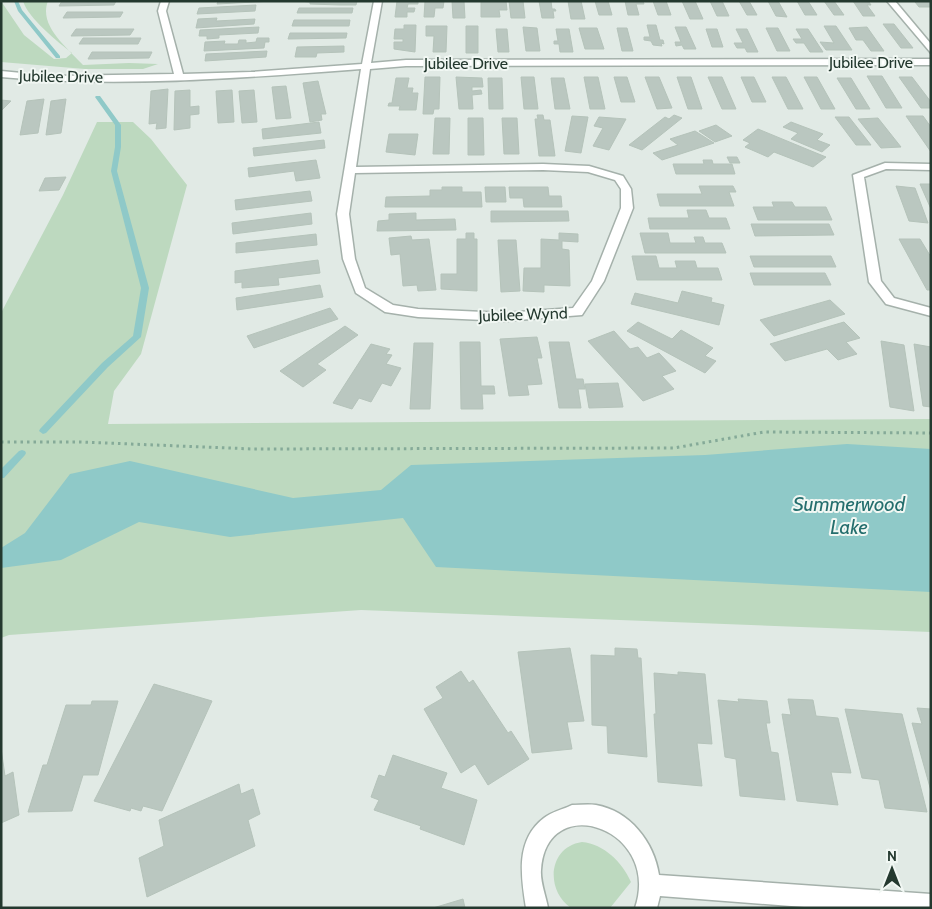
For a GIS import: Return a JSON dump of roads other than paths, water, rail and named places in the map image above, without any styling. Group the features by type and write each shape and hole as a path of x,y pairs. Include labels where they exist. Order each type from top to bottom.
{"street":[{"path":"165,1 162,11 179,75"},
{"name":"Jubilee Wynd","path":"351,170 543,167 589,169 619,178 626,189 627,208 598,281 577,312 506,317 390,309 360,290 349,260 343,214 378,1"},
{"path":"891,1 931,50"},
{"name":"Jubilee Drive","path":"1,74 53,79 251,75 366,65 931,62"},
{"path":"931,167 885,166 858,174 875,282 890,301 931,312"},
{"path":"537,908 530,888 529,866 534,847 545,830 561,818 580,813 600,816 619,825 636,841 646,861 650,885 646,908"},
{"path":"650,885 931,905"}],"water":[{"name":"Summerwood Lake","path":"847,444 931,449 931,592 436,567 403,518 230,537 139,522 61,560 1,568 1,548 25,533 70,474 130,461 293,498 381,490 411,465 705,455"}],"waterway":[{"path":"16,1 20,10 58,57"},
{"path":"43,431 105,365 137,337 145,288 114,171 118,147 118,125 98,97"},
{"path":"1,475 22,453"}]}
